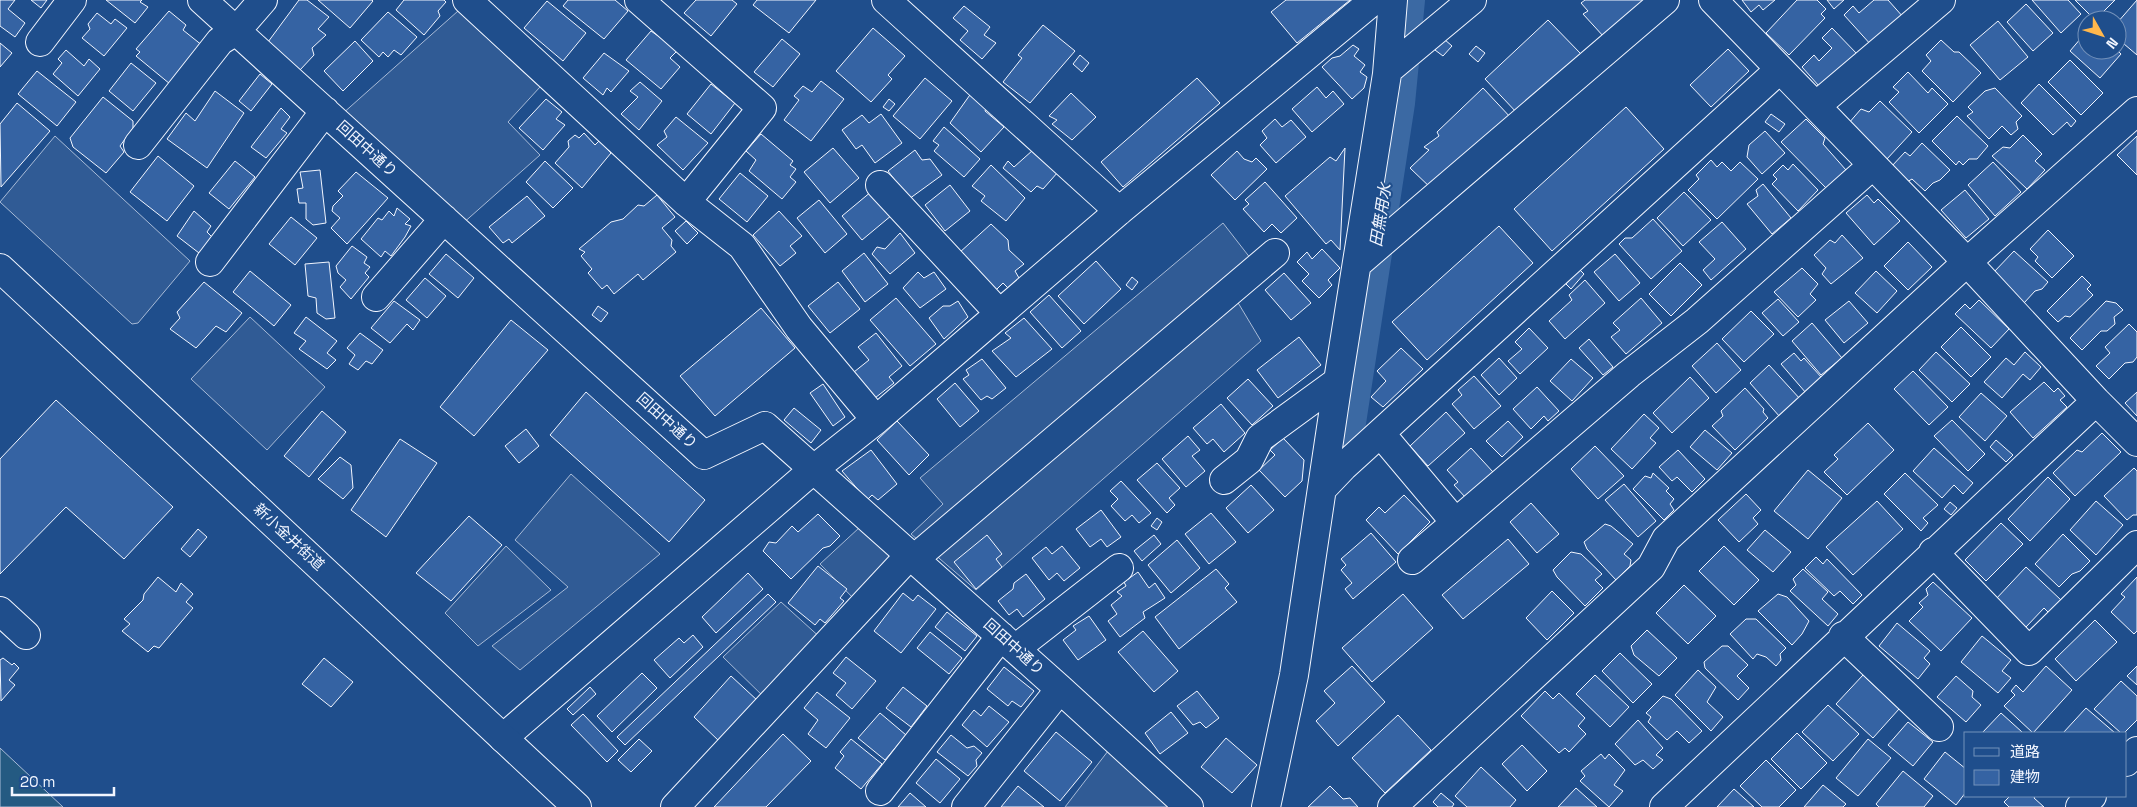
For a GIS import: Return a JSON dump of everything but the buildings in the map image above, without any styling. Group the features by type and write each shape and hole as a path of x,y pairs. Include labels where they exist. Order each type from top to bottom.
{"street":[{"path":"40,42 72,0"},
{"name":"回田中通り","path":"202,0 704,455 765,426 1008,642 1189,807"},
{"path":"138,145 220,41 236,31 263,0"},
{"path":"639,0 762,108 686,202"},
{"path":"886,0 1119,211"},
{"path":"503,738 1119,211 1374,0"},
{"path":"1266,807 1294,675 1338,381 1394,65 1393,0"},
{"path":"1394,65 1472,0"},
{"path":"1358,263 1665,0"},
{"path":"1714,0 1779,70 1967,262 2096,401 2137,442"},
{"path":"1816,106 1941,0"},
{"path":"484,5 686,202 742,246 799,328 876,420"},
{"path":"1322,489 1343,467 1382,434 1779,70"},
{"path":"210,262 325,111"},
{"path":"1392,807 1651,567 1666,539 1967,262 2137,111"},
{"path":"1412,560 1629,374 1697,321 1872,165"},
{"path":"880,185 999,313"},
{"path":"376,297 444,219"},
{"path":"675,807 912,557 1275,253"},
{"name":"新小金井街道","path":"0,268 577,807"},
{"path":"1224,480 1249,460 1260,438 1338,381"},
{"path":"1664,807 1843,636 2096,401"},
{"path":"1382,434 1455,522"},
{"path":"1933,552 2029,651 2137,545"},
{"path":"880,792 1008,642 1119,568"},
{"path":"0,611 26,636"},
{"path":"1843,636 1940,727"},
{"path":"966,807 1060,689"},
{"path":"2127,761 2137,751"},
{"path":"2080,807 2091,797"}],"shaded area":[{"path":"458,11 540,87 508,122 540,155 461,225 341,115"},
{"path":"55,136 190,261 138,323 132,324 0,202"},
{"path":"1223,223 1265,277 1237,301 1261,341 976,590 911,534 943,504 920,478"},
{"path":"250,317 325,387 267,450 191,379"},
{"path":"571,474 660,554 520,670 492,646 568,587 515,540"},
{"path":"860,527 889,554 889,563 856,601 820,564"},
{"path":"506,546 551,590 478,646 445,613"},
{"path":"781,602 823,640 768,701 723,657"},
{"path":"0,748 63,807 0,807"},
{"path":"1108,751 1171,807 1065,807"}],"waterway":[{"name":"田無用水","path":"1347,429 1397,103 1407,0"}]}
